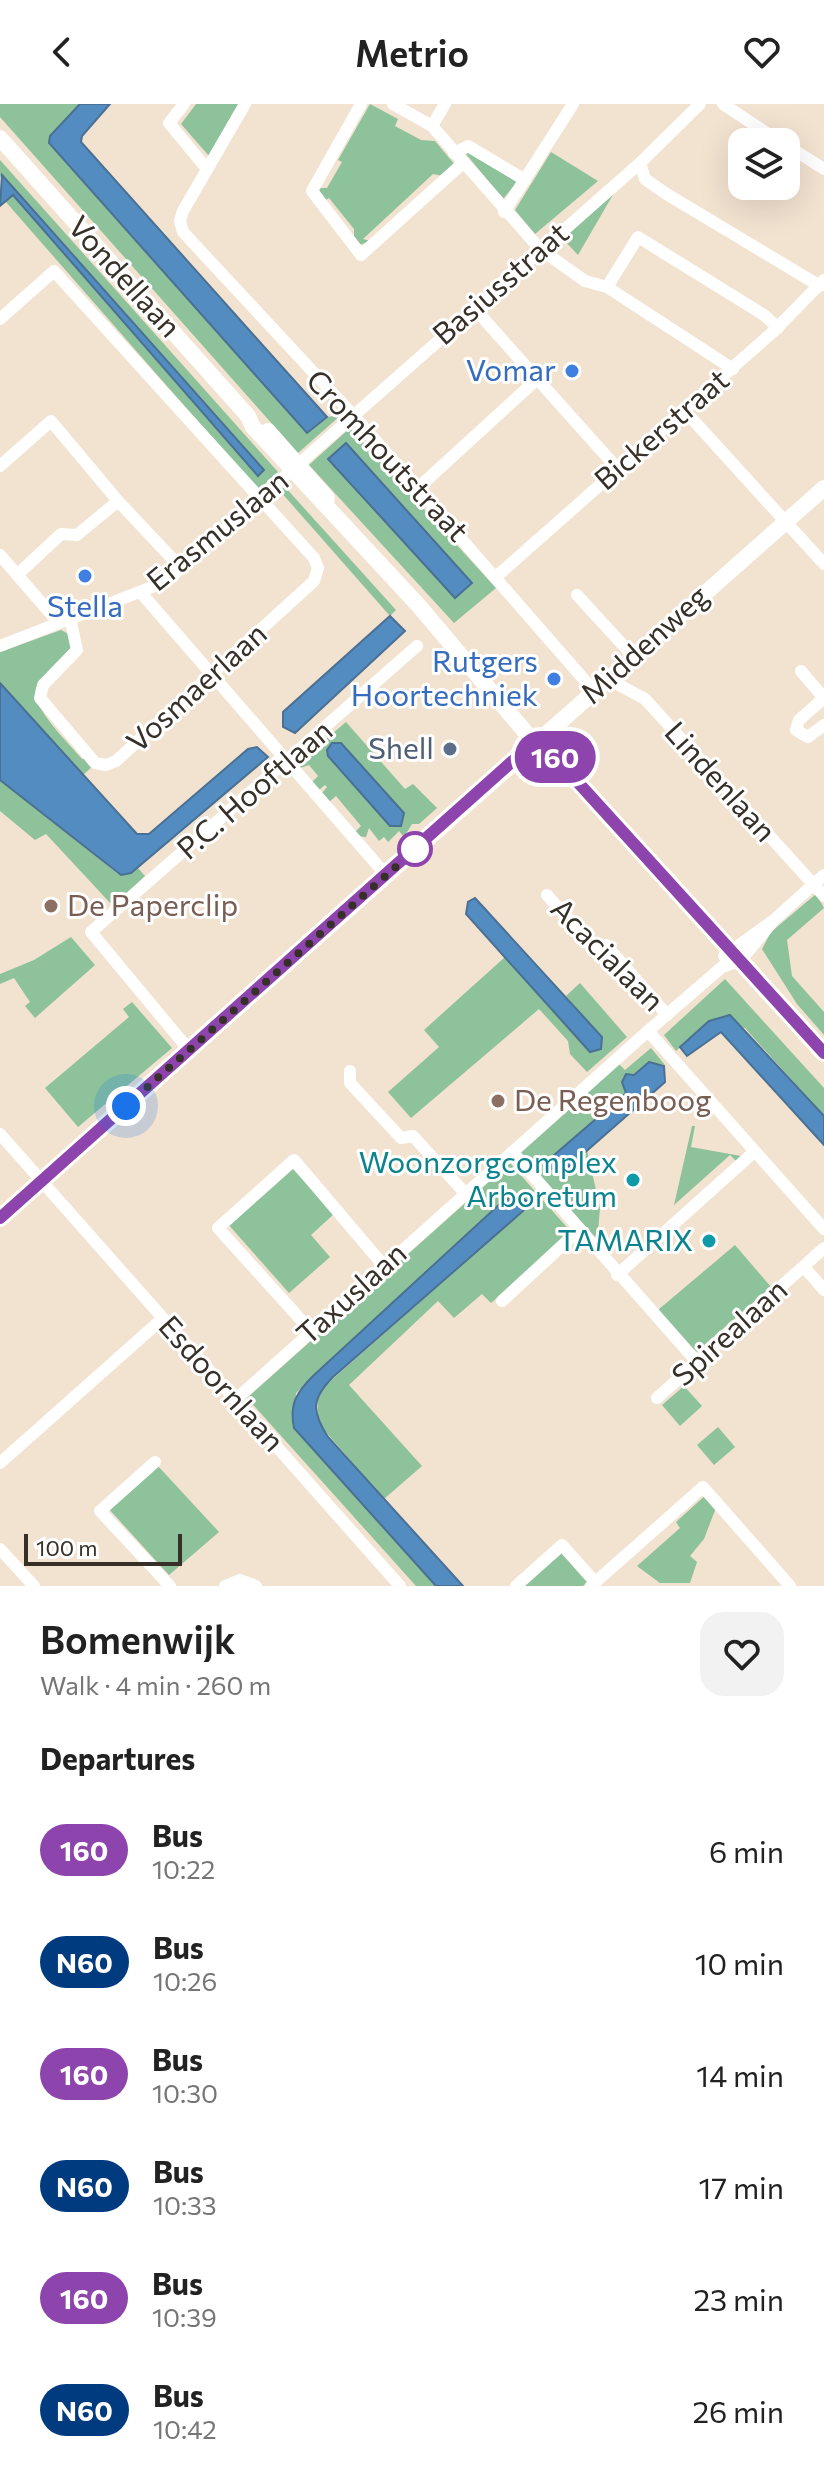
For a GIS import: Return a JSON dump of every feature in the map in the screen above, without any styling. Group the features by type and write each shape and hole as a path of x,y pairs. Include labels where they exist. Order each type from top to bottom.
{"street":[{"path":"184,104 169,123 207,169 245,104"},
{"path":"361,104 312,191 361,255 468,146 525,180"},
{"path":"393,104 432,126 504,212 540,249 585,281 607,287 733,369"},
{"path":"432,126 445,104"},
{"path":"504,212 573,104"},
{"name":"Basiusstraat","path":"296,467 473,307 640,163 700,104"},
{"path":"723,104 759,128"},
{"name":"Vondellaan","path":"0,138 248,416 326,496 331,508 534,742 544,760 731,959"},
{"path":"800,154 824,169"},
{"path":"640,163 645,179 665,193 822,283"},
{"name":"Cromhoutstraat","path":"207,169 180,221 187,236 354,416 497,576 594,691"},
{"path":"607,287 638,237 764,315 778,328"},
{"path":"0,319 54,271 260,498"},
{"name":"Bickerstraat","path":"497,576 733,369 822,283"},
{"path":"473,307 535,381 617,468"},
{"path":"418,488 535,381"},
{"path":"684,410 824,564"},
{"path":"0,466 51,421 118,501 181,568"},
{"name":"Erasmuslaan","path":"0,646 64,620 142,594 165,582 296,467"},
{"name":"Middenweg","path":"0,1218 824,488"},
{"name":"Vosmaerlaan","path":"64,620 77,650 43,685 40,698 100,765 116,761 314,581 318,568 260,498"},
{"path":"17,575 61,534 77,535 118,501"},
{"path":"0,555 64,620"},
{"path":"142,594 386,875"},
{"path":"577,595 633,656"},
{"name":"P.C. Hooftlaan","path":"189,1050 91,932 417,646"},
{"path":"801,671 824,698 799,720 796,730 808,737 824,725"},
{"name":"Lindenlaan","path":"608,679 645,699 824,896"},
{"name":"Taxuslaan","path":"235,1400 824,875"},
{"name":"Acacialaan","path":"547,895 594,948 606,945 667,1015"},
{"path":"731,959 824,1053"},
{"path":"731,959 824,1062"},
{"path":"648,1031 824,1229"},
{"path":"350,1071 350,1083 401,1138 413,1136 465,1193"},
{"name":"Esdoornlaan","path":"0,1134 400,1586"},
{"path":"512,1152 578,1231 697,1362"},
{"path":"617,1275 754,1152"},
{"path":"311,1331 218,1228 294,1160 384,1266"},
{"path":"502,1301 578,1231"},
{"name":"Spirealaan","path":"657,1398 824,1248"},
{"name":"Spirealaan","path":"804,1267 824,1290"},
{"path":"0,1463 162,1319"},
{"path":"155,1462 100,1511 170,1586"},
{"path":"516,1586 562,1545 593,1584 703,1487 790,1586"},
{"path":"0,1549 34,1586"},
{"path":"225,1586 240,1580 256,1586"}],"green space":[{"path":"0,104 80,104 50,136 49,144 306,432 327,417 341,415 298,453 0,117"},
{"path":"196,104 239,104 209,156 181,124"},
{"path":"370,104 398,119 395,126 421,140 435,141 455,165 443,176 433,174 363,239 371,241 359,245 354,240 354,229 329,198 323,202 317,188 327,188 342,162 338,160"},
{"path":"551,152 598,181 535,234 515,210"},
{"path":"466,154 517,182 503,199"},
{"path":"0,160 278,472 258,490 5,201 13,195 0,176"},
{"path":"614,193 578,255 563,239"},
{"path":"350,428 496,588 454,623 309,465","holes":["345,444 472,582 455,598"]},
{"path":"285,487 396,610 390,616 280,491"},
{"path":"61,630 70,635 73,649 40,681 36,694 51,724 82,759 88,758 94,765 82,776 0,683 0,652"},
{"path":"346,722 405,789 413,784 437,808 419,824 412,824 404,837 399,831 388,842 384,837 379,841 369,828 366,837 357,836 354,833 361,826 336,796 329,802 322,793 327,787 325,785 319,790 312,782 318,776 309,765 300,768 300,761"},
{"path":"0,780 118,874 131,873 138,868 145,876 113,906 46,834 35,840 0,811"},
{"path":"816,894 824,908 787,940 792,976 824,1012 824,1035 797,1004 762,949 771,932"},
{"path":"71,937 95,965 35,1018 25,1006 30,1002 14,978 0,984 0,974 34,960"},
{"path":"505,957 590,1052 601,1049 602,1037 566,996 580,983 627,1037 587,1072 570,1054 568,1041 539,1009 411,1118 388,1092 439,1047 424,1030"},
{"path":"725,979 824,1088 824,1116 745,1028 709,1021 676,1051 664,1035"},
{"path":"132,1002 172,1048 78,1127 45,1088 129,1017 123,1009"},
{"path":"651,1048 665,1065 649,1062 633,1075 626,1093 553,1156 565,1170 587,1150 600,1208 597,1244 521,1152 619,1064 625,1070"},
{"path":"692,1126 695,1126 691,1147 741,1156 736,1161 730,1155 674,1205"},
{"path":"510,1163 572,1233 491,1303 482,1294 454,1318 438,1301 349,1385 422,1466 384,1499 318,1423 318,1392 523,1211 523,1196 516,1195 504,1200 296,1393 294,1428 436,1586 416,1586 247,1398"},
{"path":"292,1168 334,1214 311,1235 330,1257 289,1293 227,1223"},
{"path":"735,1245 771,1287 696,1352 658,1310"},
{"path":"684,1386 702,1406 680,1426 662,1405"},
{"path":"718,1427 735,1447 714,1465 697,1445"},
{"path":"157,1465 219,1532 169,1575 108,1508"},
{"path":"707,1494 717,1505 704,1539 690,1556 697,1562 690,1583 660,1583 637,1566 680,1528 676,1522"},
{"path":"560,1551 588,1581 583,1586 521,1586"}],"water":[{"path":"80,104 110,104 82,136 81,142 327,417 307,433 49,143 50,136"},
{"path":"2,175 264,470 258,476 13,195 0,206"},
{"path":"346,443 472,583 455,598 328,459"},
{"path":"390,616 405,631 295,733 283,727 283,712"},
{"path":"0,683 137,834 149,834 248,749 257,747 268,757 131,873 121,875 0,780"},
{"path":"332,743 341,743 404,813 401,826 390,826 328,756 327,750"},
{"path":"475,898 602,1037 601,1049 590,1052 466,914 468,902"},
{"path":"730,1015 824,1116 824,1145 721,1032 687,1056 680,1047 709,1021"},
{"path":"649,1062 664,1066 665,1082 565,1170 551,1169 549,1162 553,1156 626,1093 622,1082 626,1074 634,1075"},
{"path":"516,1195 527,1201 523,1211 333,1377 321,1392 316,1405 319,1420 328,1437 463,1586 436,1586 294,1428 294,1405 313,1376 504,1200"}],"bus line":[{"name":"160","path":"0,1218 534,742 554,756 824,1053"}],"place":[{"name":"Vomar","path":"572,371"},
{"name":"Stella","path":"85,576"},
{"name":"Rutgers Hoortechniek","path":"554,679"},
{"name":"Shell","path":"450,749"},
{"name":"De Paperclip","path":"51,906"},
{"name":"De Regenboog","path":"498,1101"},
{"name":"Woonzorgcomplex Arboretum","path":"633,1180"},
{"name":"TAMARIX","path":"709,1241"}],"route":[{"path":"126,1106 425,841 415,849"}]}
